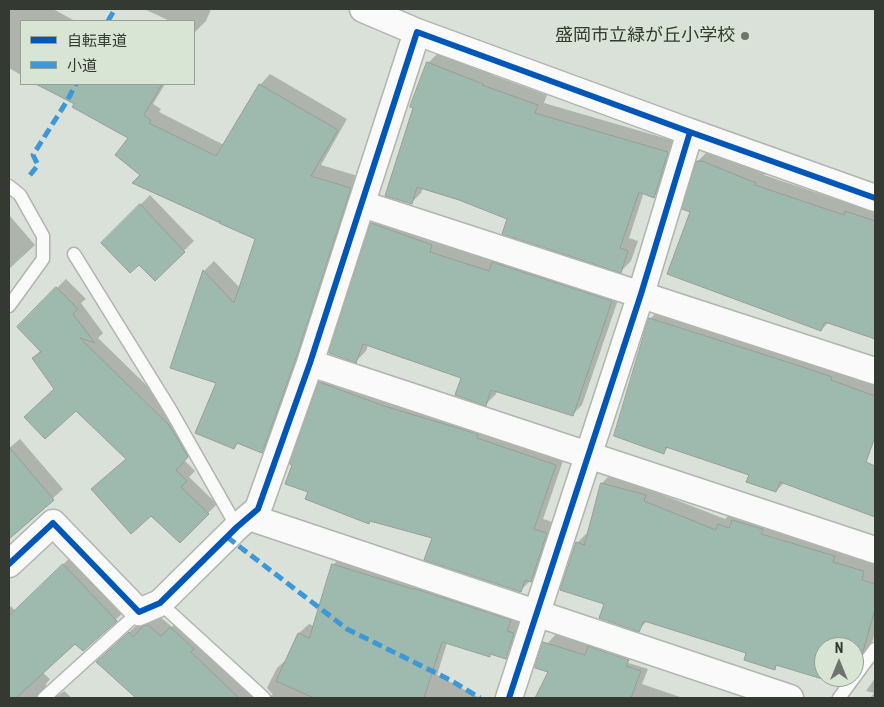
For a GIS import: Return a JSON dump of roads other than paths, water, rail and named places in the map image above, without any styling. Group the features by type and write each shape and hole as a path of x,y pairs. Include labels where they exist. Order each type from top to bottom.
{"street":[{"path":"363,9 416,32 875,198"},
{"path":"9,564 53,523 150,608 258,509 310,363 416,32"},
{"path":"510,698 641,294 690,132"},
{"path":"362,204 875,371"},
{"path":"310,363 875,550"},
{"path":"243,522 538,614 790,698"}],"lane":[{"path":"9,186 20,195 43,236 43,259 9,306"},
{"path":"74,254 243,522"},
{"path":"44,698 150,608 264,698"},
{"path":"839,698 875,650"}],"place":[{"name":"盛岡市立緑が丘小学校","path":"745,36"}]}
